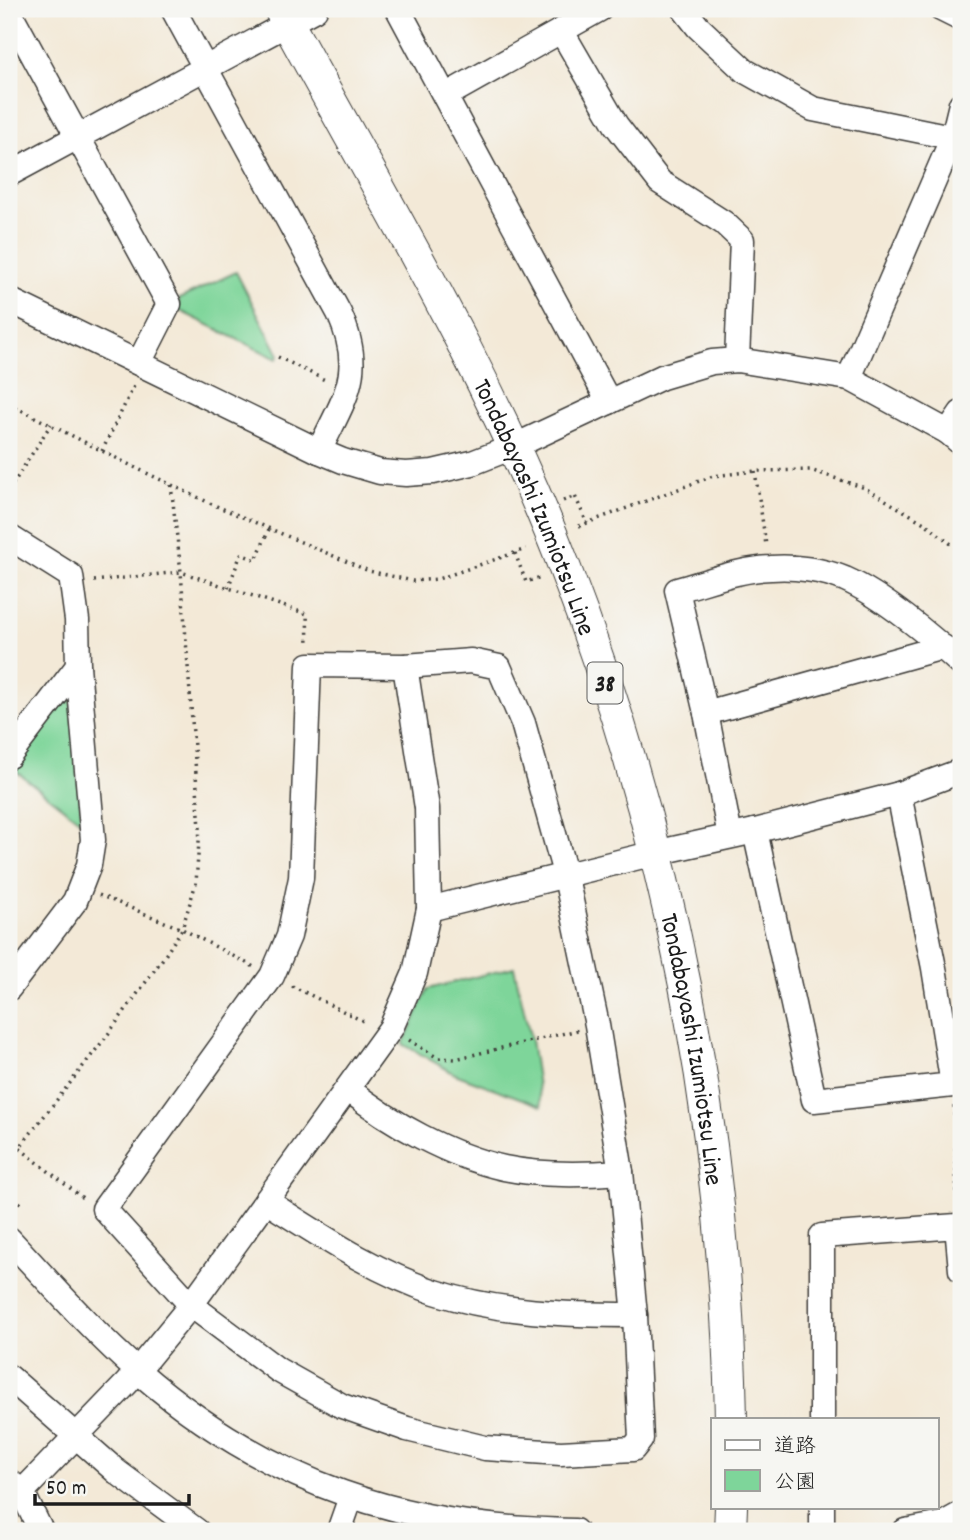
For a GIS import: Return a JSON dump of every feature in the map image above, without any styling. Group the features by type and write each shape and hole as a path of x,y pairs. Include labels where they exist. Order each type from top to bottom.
{"main road":[{"name":"Tondabayashi Izumiotsu Line","path":"294,14 463,343 513,447 564,565 621,729 655,853 683,976 705,1093 720,1220 732,1418"},
{"path":"730,1531 731,1508"}],"street":[{"path":"173,9 350,337 353,363 348,391 319,451"},
{"path":"398,9 610,402"},
{"path":"445,96 600,9"},
{"path":"684,9 698,27 745,71 813,109 957,138"},
{"path":"941,9 961,19"},
{"path":"9,174 205,68 294,14"},
{"path":"11,21 79,137 169,304 141,364"},
{"path":"562,32 615,125 660,182 724,223 742,240 737,360"},
{"path":"849,378 957,138 961,104"},
{"path":"9,300 319,451 380,472 433,472 472,463 513,447 662,377 712,362 737,360 849,378 957,429"},
{"path":"9,537 71,576 77,620 78,666 93,840 89,865 75,901 9,988"},
{"path":"730,836 706,713 677,590 770,568 803,569 844,579 894,609 952,656"},
{"path":"706,713 952,656"},
{"path":"471,661 499,667 523,723 566,877 597,1025 621,1172 635,1315 641,1439 633,1449 561,1453 485,1448 407,1429 342,1406 278,1370 191,1305 104,1209 272,976 289,936 301,878 304,844 309,665 405,666 471,661"},
{"path":"9,756 78,666"},
{"path":"41,1531 15,1487 76,1437 138,1371 191,1305 391,1028 415,973 429,909 427,808 405,666"},
{"path":"429,909 899,794 961,771"},
{"path":"755,831 814,1100 953,1086 899,794"},
{"path":"348,1089 375,1111 455,1152 504,1168 567,1175 621,1172"},
{"path":"267,1201 336,1245 375,1266 435,1292 503,1308 575,1315 635,1315"},
{"path":"822,1418 822,1236 957,1226 961,1270"},
{"path":"9,1239 138,1371 184,1409 236,1444 288,1471 351,1497 392,1510 439,1520 491,1527 575,1531"},
{"path":"9,1377 117,1472 197,1531"},
{"path":"339,1531 351,1497"},
{"path":"822,1508 822,1531"},
{"path":"905,1531 949,1523"}],"path":[{"path":"278,357 348,391"},
{"path":"102,451 141,364"},
{"path":"9,404 171,485 369,571 413,581 438,579 526,549"},
{"path":"9,490 51,424"},
{"path":"579,526 713,476 755,471 810,470 865,488 926,524 961,552"},
{"path":"755,471 770,568"},
{"path":"9,1161 106,1037 181,929 196,883 200,828 181,572 171,485"},
{"path":"562,501 575,496 587,523"},
{"path":"228,588 241,554 256,560 270,528"},
{"path":"515,553 526,582 542,576"},
{"path":"71,583 181,572 307,614 309,665"},
{"path":"82,888 181,929"},
{"path":"391,1028 438,1058 455,1059 597,1025"},
{"path":"953,1086 957,1226"},
{"path":"9,1140 18,1150 94,1207 104,1209"},
{"path":"9,1192 22,1205"}],"green space":[{"path":"236,272 279,355 277,359 178,310 179,299"},
{"path":"67,698 71,699 82,822 13,769"},
{"path":"514,967 531,1040 541,1106 455,1074 403,1044 428,989"}]}
